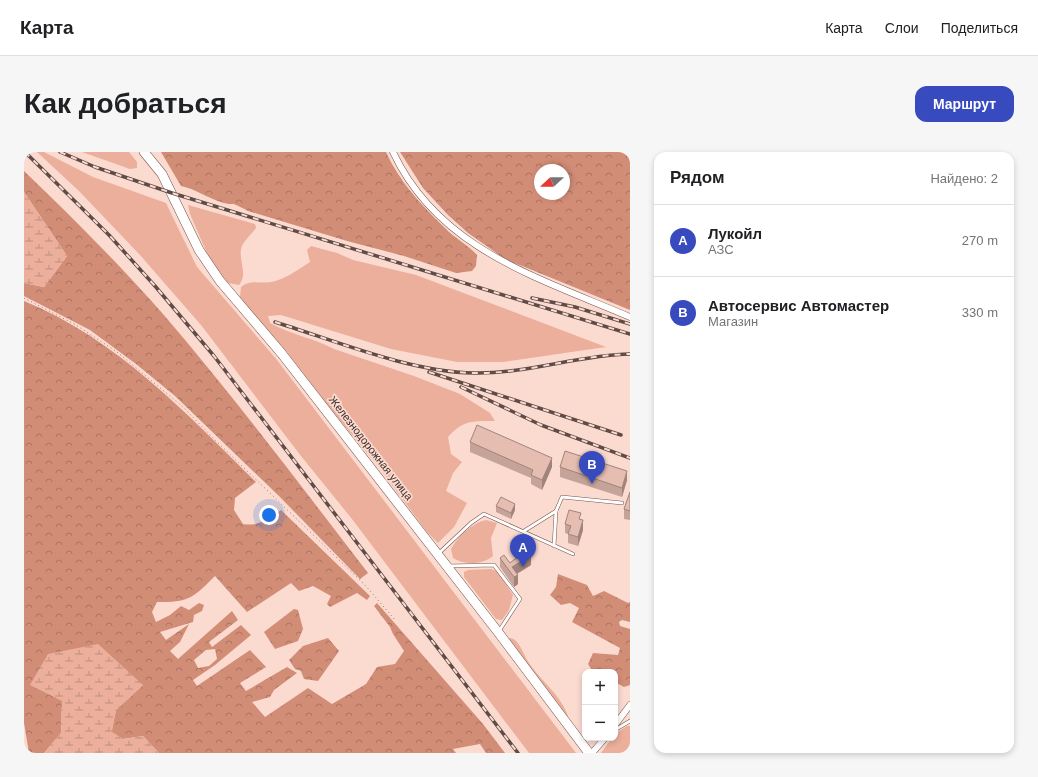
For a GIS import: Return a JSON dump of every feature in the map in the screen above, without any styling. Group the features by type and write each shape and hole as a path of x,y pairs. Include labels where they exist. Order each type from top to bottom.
{"main road":[{"name":"Железнодорожная улица","path":"144,152 162,174 200,250 220,281 282,354 438,554 589,753"}],"street":[{"path":"393,152 405,176 423,200 445,223 466,240 502,261 525,272 630,317"},
{"path":"618,721 630,705"},
{"path":"592,753 600,741"}],"lane":[{"path":"554,546 556,511 562,497 622,503"},
{"path":"524,531 556,511"},
{"path":"438,554 471,523 484,514 574,554"},
{"path":"446,566 494,565 520,600 498,632"},
{"path":"618,728 630,721"}],"path":[{"path":"24,298 76,325 117,352 183,407 365,586 396,621"}],"green space":[{"path":"37,152 44,152 93,177 166,203 197,267 277,360 576,753 529,753 352,519 301,456 201,325 140,255 79,191"},
{"path":"82,152 129,152 137,162 137,168 130,169"},
{"path":"161,152 386,152 397,173 419,201 448,231 477,255 476,266 472,271 456,273 404,256 347,241 248,211 234,204 226,204 192,189 181,186"},
{"path":"400,152 630,152 630,310 505,259 468,233 448,215 423,188"},
{"path":"24,171 95,241 163,314 242,410 368,573 360,579 279,496 175,396 136,364 90,330 24,296 24,283 44,287 67,256 24,192"},
{"path":"24,192 67,256 44,287 24,283"},
{"path":"188,205 255,224 256,228 245,241 241,249 243,277 239,285 228,283 212,263 190,214"},
{"path":"311,246 337,253 353,260 416,275 606,347 503,362 457,362 391,349 281,315 268,316 270,323 294,334 414,376 460,394 490,413 495,421 480,421 464,424 453,431 448,437 451,454 462,462 453,473 446,491 467,503 454,527 438,543 427,532 378,466 334,413 287,352 240,298 241,287 248,283 275,281 291,274 310,262 307,250"},
{"path":"24,301 58,317 90,336 120,357 176,404 256,482 235,498 234,510 243,524 248,525 258,523 268,519 281,510 370,596 367,600 357,593 330,607 327,604 331,596 313,586 299,591 291,583 247,612 215,576 196,594 184,600 157,602 152,612 156,622 170,615 181,606 189,610 199,603 204,605 202,611 194,615 193,622 160,632 166,640 189,624 180,642 170,651 178,659 232,611 238,620 209,642 212,647 241,625 251,635 215,665 193,680 197,686 250,650 266,667 240,683 246,691 287,667 297,673 274,690 270,697 252,702 265,717 308,688 332,704 366,684 377,667 395,664 404,651 390,627 374,606 377,603 483,724 505,753 486,753 480,744 453,749 456,753 159,753 143,736 123,739 111,732 116,710 143,685 62,701 61,733 44,753 29,753 24,723","holes":["215,649 217,659 209,666 198,668 194,660 206,650"]},
{"path":"486,520 497,523 491,538 493,556 484,561 473,563 462,562 453,558 451,549 457,540 471,527"},
{"path":"491,569 497,571 513,595 509,610 502,620 496,619 464,577 464,572 468,570"},
{"path":"558,574 587,585 593,596 604,591 628,603 630,602 630,622 622,620 619,622 620,626 630,629 630,685 624,687 618,684 618,669 591,669 588,664 593,653 618,655 620,648 572,622 579,608 570,603 561,605 550,595 556,587"},
{"path":"294,609 298,610 303,629 298,641 275,649 264,632"},
{"path":"328,638 339,651 318,681 304,679 301,671 295,669 289,660 303,646"},
{"path":"508,638 515,640 518,643 534,670 561,701 568,716 565,718"},
{"path":"98,644 143,685 116,710 112,732 123,739 143,736 159,753 44,753 61,733 62,701 30,685 48,654"},
{"path":"627,726 630,726 630,753 601,753 610,741 618,741 618,732"}],"building":[{"path":"477,425 552,458 542,480 531,475 533,470 470,442"},
{"path":"565,451 627,471 622,488 560,467"},
{"path":"630,492 630,511 624,509"},
{"path":"501,497 515,504 511,513 496,506"},
{"path":"569,510 581,513 579,519 583,520 578,537 568,534 571,526 565,524"},
{"path":"526,548 531,555 512,567 518,575 514,577 500,558 504,555 510,563"}],"railway":[{"path":"25,152 109,235 155,286 214,356 518,753"},
{"path":"60,152 95,167 172,193 630,334"},
{"path":"532,298 575,307 630,324"},
{"path":"275,322 373,354 424,367 450,371 494,373 611,355 630,354"},
{"path":"429,372 621,435"},
{"path":"461,387 541,425 630,458"}],"place":[{"name":"Автосервис Автомастер","path":"592,484"},
{"name":"Лукойл","path":"523,567"}]}
